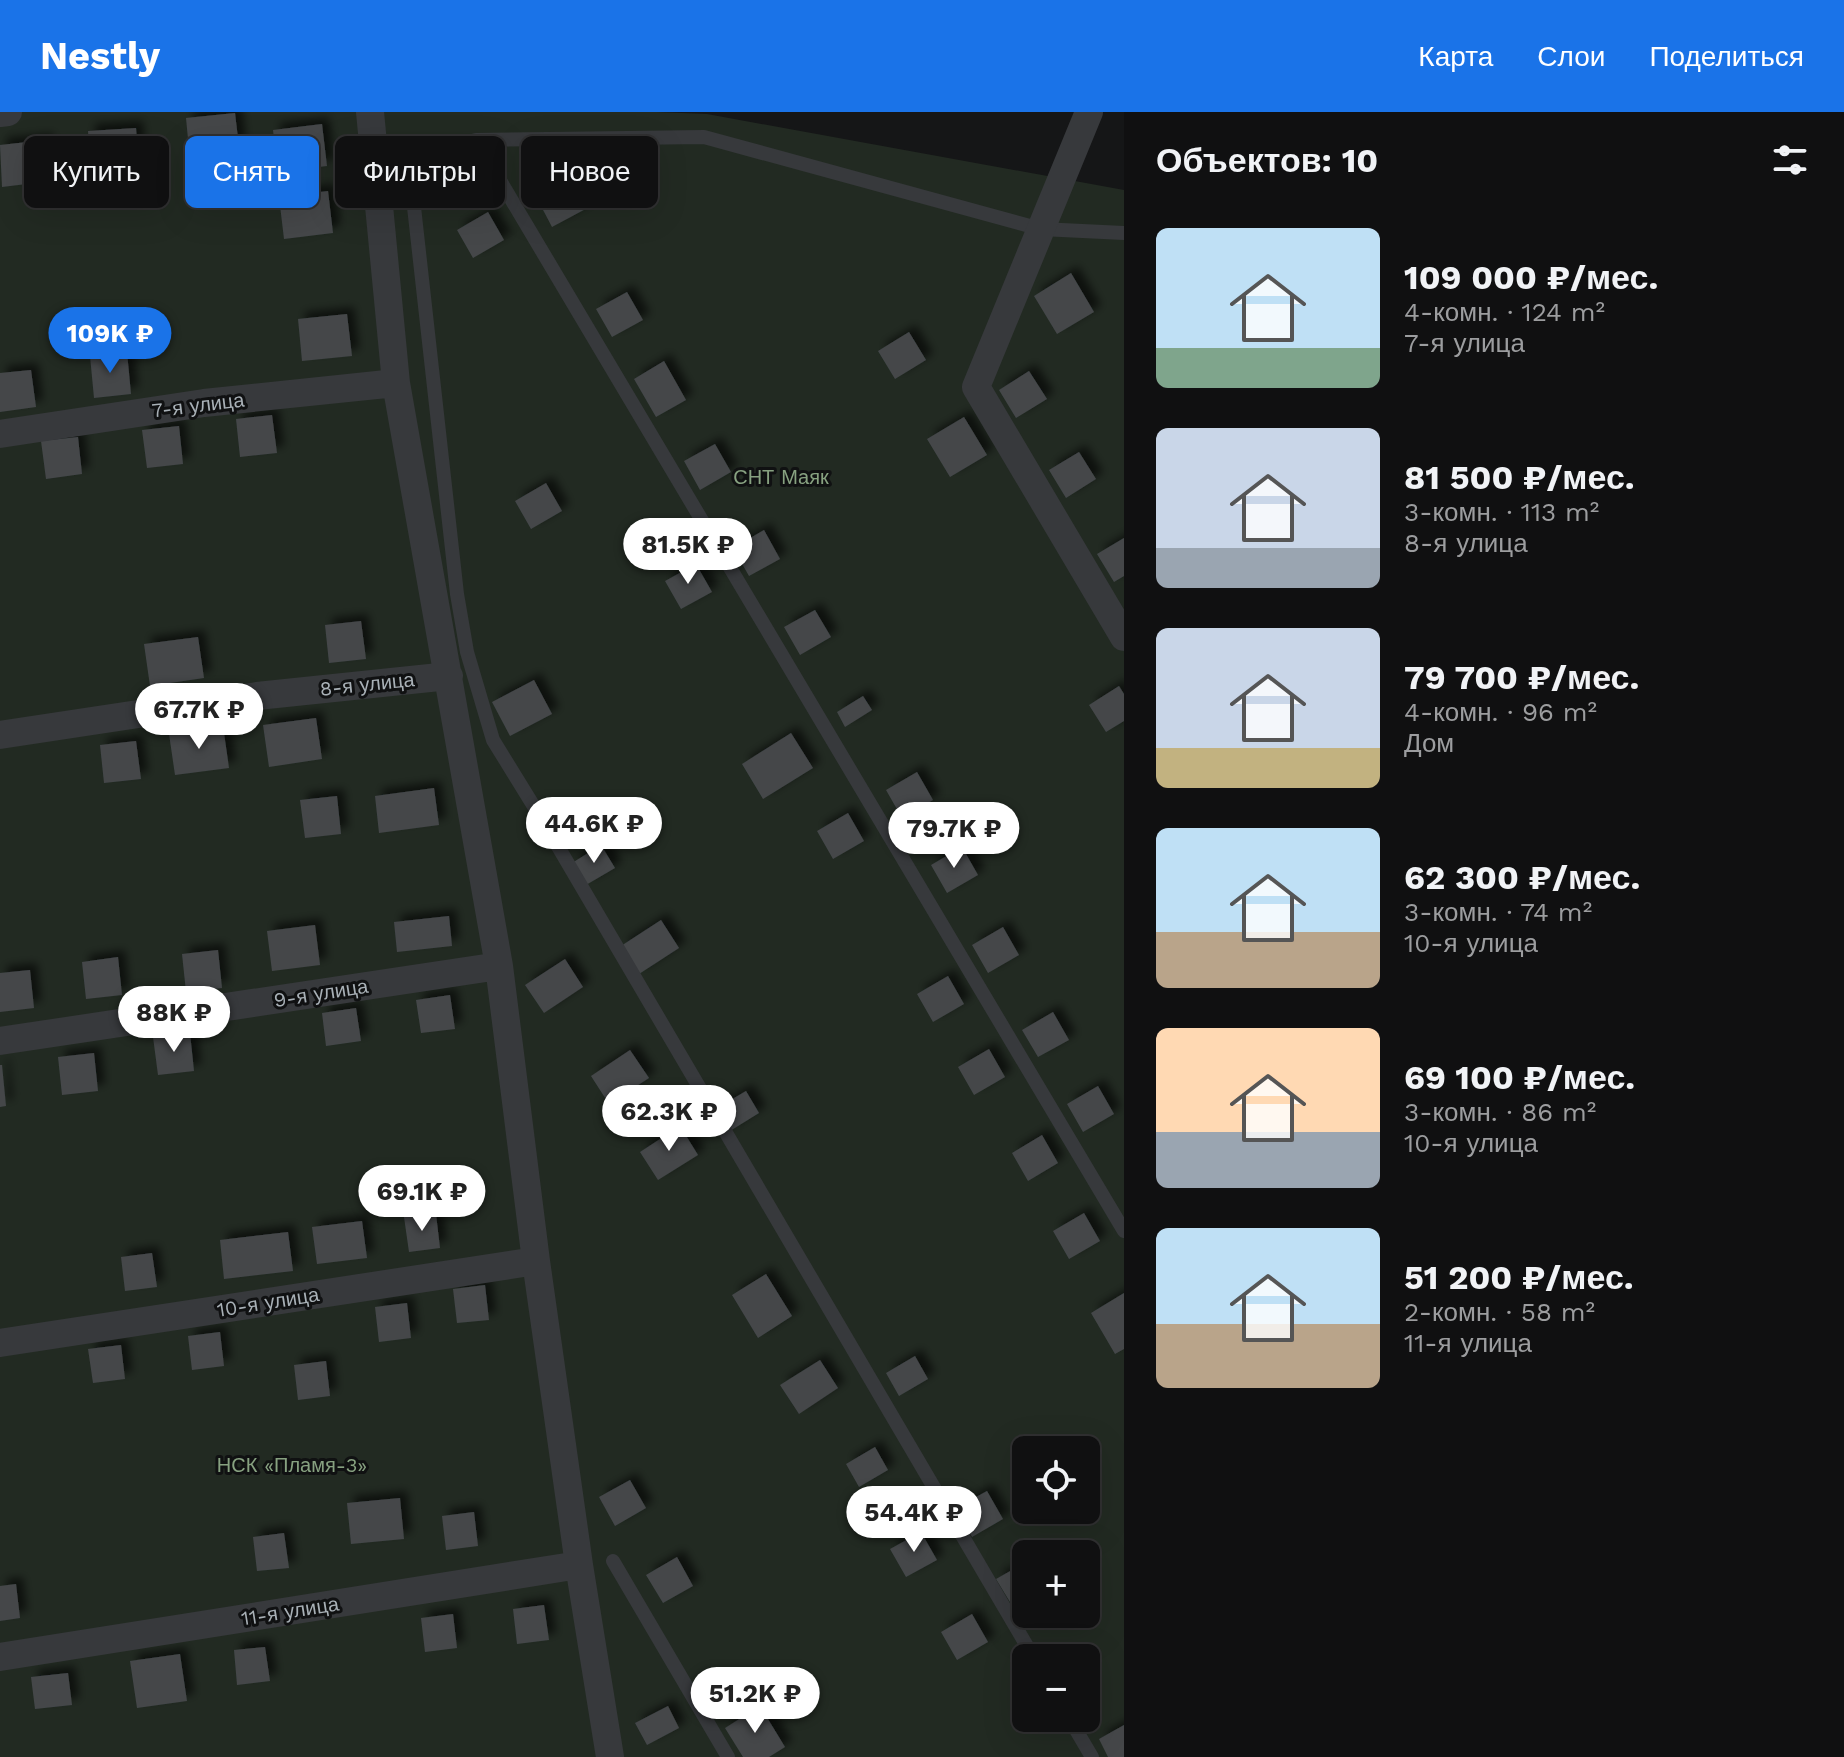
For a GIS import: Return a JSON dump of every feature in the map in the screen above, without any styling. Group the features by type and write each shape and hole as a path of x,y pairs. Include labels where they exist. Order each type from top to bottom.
{"street":[{"path":"0,113 8,112"},
{"path":"370,112 396,383 499,966 536,1261 610,1757"},
{"path":"1089,112 976,387 1124,637"},
{"name":"7-я улица","path":"0,434 204,403 396,383"},
{"name":"8-я улица","path":"0,735 257,696 449,676"},
{"name":"9-я улица","path":"0,1041 499,966"},
{"name":"10-я улица","path":"0,1343 536,1261"},
{"name":"11-я улица","path":"0,1657 579,1565"}],"lane":[{"path":"505,140 704,137 1041,229 1124,233"},
{"path":"505,189 1124,1231"},
{"path":"414,208 457,594 467,652 493,740 1026,1644"},
{"path":"613,1561 728,1757"},
{"path":"1077,1732 1092,1757"}],"green space":[{"path":"0,112 707,114 1124,190 1124,1757 0,1757"}],"building":[{"path":"235,113 238,136 188,136 186,118"},
{"path":"322,124 327,166 319,167 319,136 274,136 273,130"},
{"path":"136,128 137,136 88,136 88,131"},
{"path":"24,142 24,184 2,187 0,145"},
{"path":"328,191 333,233 284,239 280,208 319,208 319,192"},
{"path":"542,208 587,208 552,227"},
{"path":"488,212 504,240 473,258 457,230"},
{"path":"1071,273 1094,312 1057,334 1034,296"},
{"path":"627,292 643,320 612,337 596,309"},
{"path":"347,314 352,356 302,361 298,319"},
{"path":"909,332 926,360 895,379 878,351"},
{"path":"127,352 131,394 94,398 90,356"},
{"path":"664,361 686,400 656,417 634,379"},
{"path":"31,370 36,407 0,412 0,373"},
{"path":"1029,371 1047,399 1016,418 999,390"},
{"path":"272,415 277,453 240,457 236,419"},
{"path":"964,417 987,455 950,477 927,439"},
{"path":"179,426 183,464 147,468 142,430"},
{"path":"78,437 82,474 46,479 41,441"},
{"path":"715,444 731,472 700,490 684,461"},
{"path":"1079,452 1096,479 1066,498 1049,470"},
{"path":"546,483 562,511 531,529 515,501"},
{"path":"764,530 780,559 749,576 733,548"},
{"path":"1124,538 1124,576 1114,582 1097,554"},
{"path":"696,564 712,592 681,609 665,581"},
{"path":"815,610 831,637 800,655 784,627"},
{"path":"361,621 366,659 329,663 325,625"},
{"path":"198,637 204,678 150,686 144,644"},
{"path":"534,680 552,714 510,736 492,702"},
{"path":"1119,686 1124,694 1124,721 1106,732 1089,705"},
{"path":"863,696 872,710 845,727 837,712"},
{"path":"316,718 322,759 269,767 263,725"},
{"path":"223,726 229,768 175,775 169,734"},
{"path":"791,733 813,768 763,799 742,764"},
{"path":"136,741 141,779 104,783 100,745"},
{"path":"917,772 933,800 902,818 886,790"},
{"path":"434,788 439,825 379,833 375,796"},
{"path":"337,796 341,834 305,838 300,800"},
{"path":"848,813 864,841 833,859 817,831"},
{"path":"601,845 615,868 586,885 572,863"},
{"path":"962,847 978,875 947,893 931,865"},
{"path":"449,916 452,946 397,952 394,922"},
{"path":"661,920 679,948 639,974 621,946"},
{"path":"315,925 320,965 272,971 267,931"},
{"path":"1003,927 1019,955 988,973 972,945"},
{"path":"218,950 222,988 186,992 182,954"},
{"path":"118,957 122,995 86,999 82,962"},
{"path":"565,959 583,987 544,1013 525,985"},
{"path":"30,970 34,1008 0,1012 0,973"},
{"path":"948,976 964,1004 933,1022 917,994"},
{"path":"450,995 455,1029 421,1033 416,1000"},
{"path":"356,1008 361,1041 326,1046 322,1013"},
{"path":"1053,1012 1069,1040 1038,1057 1022,1030"},
{"path":"190,1033 194,1071 158,1075 153,1037"},
{"path":"989,1049 1005,1077 974,1095 958,1067"},
{"path":"630,1050 649,1078 609,1104 591,1076"},
{"path":"94,1053 98,1091 62,1095 58,1057"},
{"path":"0,1065 6,1106 0,1107"},
{"path":"1098,1086 1114,1114 1083,1132 1067,1104"},
{"path":"746,1091 759,1113 730,1131 717,1108"},
{"path":"680,1126 698,1155 658,1180 640,1152"},
{"path":"1042,1135 1058,1163 1028,1181 1012,1153"},
{"path":"1084,1213 1100,1241 1069,1259 1053,1231"},
{"path":"436,1214 440,1248 409,1252 404,1217"},
{"path":"362,1221 367,1258 317,1264 312,1227"},
{"path":"288,1232 293,1271 224,1279 220,1240"},
{"path":"152,1253 157,1287 125,1291 121,1257"},
{"path":"766,1274 792,1316 758,1338 732,1295"},
{"path":"485,1285 489,1320 457,1323 453,1289"},
{"path":"1124,1293 1124,1349 1115,1354 1091,1313"},
{"path":"407,1303 411,1338 379,1342 375,1307"},
{"path":"220,1332 224,1366 192,1370 188,1336"},
{"path":"121,1345 125,1379 93,1383 88,1349"},
{"path":"915,1356 928,1379 899,1396 886,1373"},
{"path":"820,1360 838,1388 799,1414 780,1385"},
{"path":"326,1361 330,1396 298,1400 294,1365"},
{"path":"875,1447 888,1470 859,1487 846,1464"},
{"path":"630,1480 646,1508 615,1526 599,1497"},
{"path":"987,1491 1003,1519 972,1537 956,1508"},
{"path":"400,1498 404,1539 351,1544 347,1503"},
{"path":"474,1512 478,1546 446,1550 442,1516"},
{"path":"921,1532 937,1560 906,1577 890,1549"},
{"path":"284,1533 289,1568 257,1571 253,1537"},
{"path":"677,1557 693,1586 663,1603 646,1575"},
{"path":"1012,1570 1012,1601 1010,1602 996,1579"},
{"path":"16,1584 20,1618 0,1621 0,1586"},
{"path":"544,1605 549,1640 517,1644 513,1609"},
{"path":"453,1614 457,1648 425,1652 421,1618"},
{"path":"972,1614 988,1642 957,1660 941,1632"},
{"path":"265,1647 270,1681 237,1685 234,1650"},
{"path":"180,1654 187,1701 137,1708 130,1661"},
{"path":"68,1673 72,1705 35,1709 31,1677"},
{"path":"668,1706 679,1728 647,1745 635,1723"},
{"path":"760,1706 785,1747 769,1757 743,1757 725,1728"},
{"path":"1124,1725 1124,1757 1108,1757 1099,1739"}],"park label":[{"name":"СНТ Маяк","path":"781,477"},
{"name":"НСК «Пламя-3»","path":"292,1465"}]}
